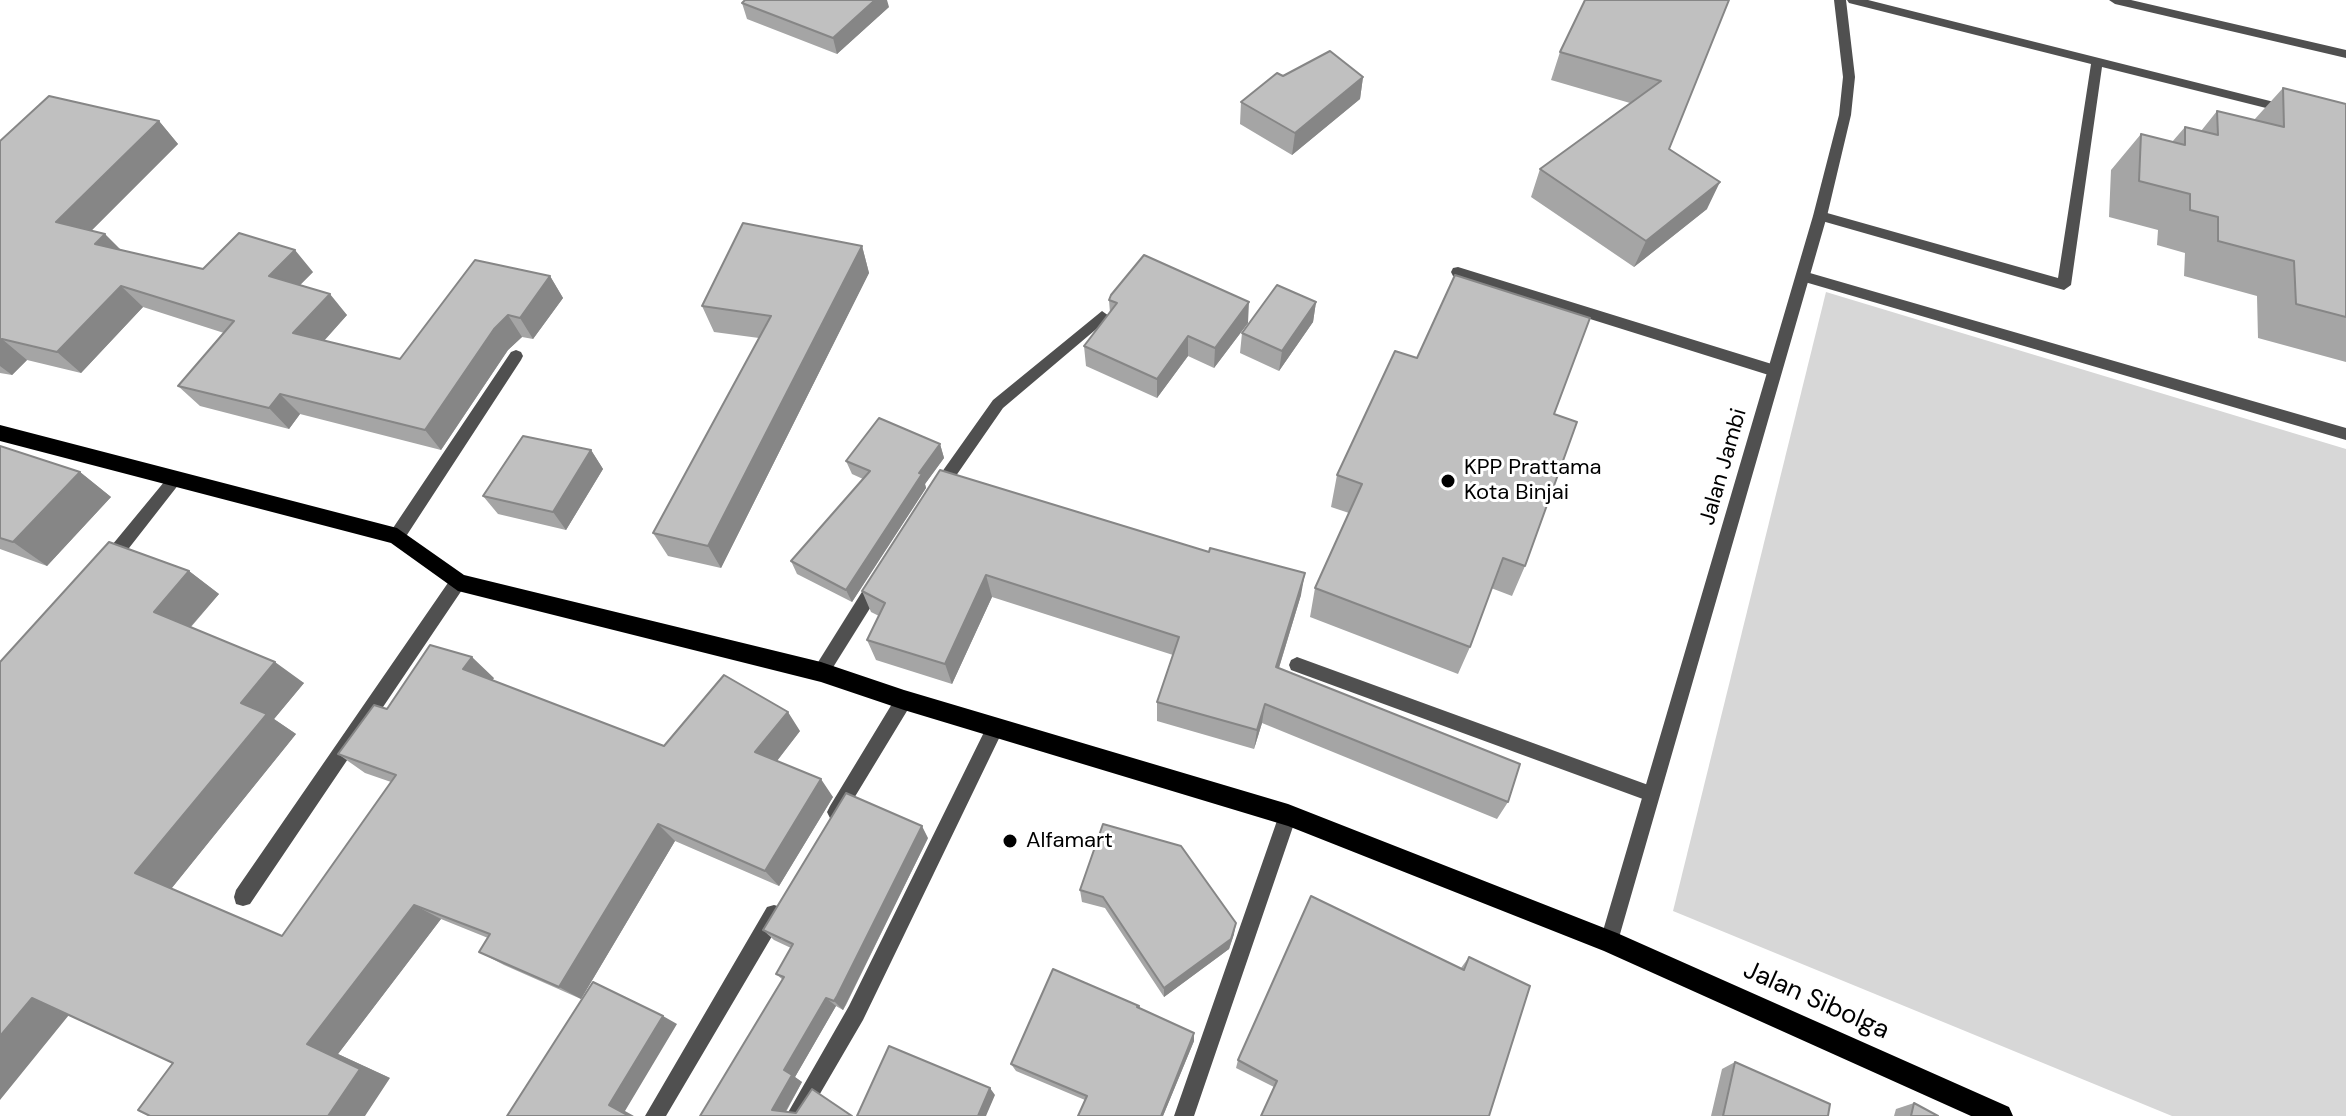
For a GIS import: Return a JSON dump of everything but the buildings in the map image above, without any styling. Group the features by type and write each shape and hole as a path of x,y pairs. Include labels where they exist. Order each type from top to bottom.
{"main road":[{"path":"0,433 397,536 458,582"},
{"name":"Jalan Sibolga","path":"458,582 821,672 995,728 1288,815 1609,941 2000,1116"}],"street":[{"name":"Jalan Jambi","path":"1609,941 1803,276 1845,115 1849,77 1840,0"},
{"path":"1853,0 2302,113"},
{"path":"2115,0 2346,54"},
{"path":"1820,216 2064,285 2097,62"},
{"path":"1458,272 1775,371"},
{"path":"1803,276 2346,434"},
{"path":"929,501 998,404 1102,316"},
{"path":"397,536 516,356"},
{"path":"97,576 174,480"},
{"path":"821,672 887,566"},
{"path":"243,897 458,582"},
{"path":"1297,665 1651,794"},
{"path":"830,822 904,700"},
{"path":"796,1116 856,1013 995,728"},
{"path":"1184,1116 1288,815"},
{"path":"655,1116 780,904"}],"shaded area":[{"path":"1826,292 2346,449 2346,1116 2172,1116 1673,911"}],"place":[{"name":"KPP Prattama Kota Binjai","path":"1448,481"},
{"name":"Alfamart","path":"1010,841"}]}
